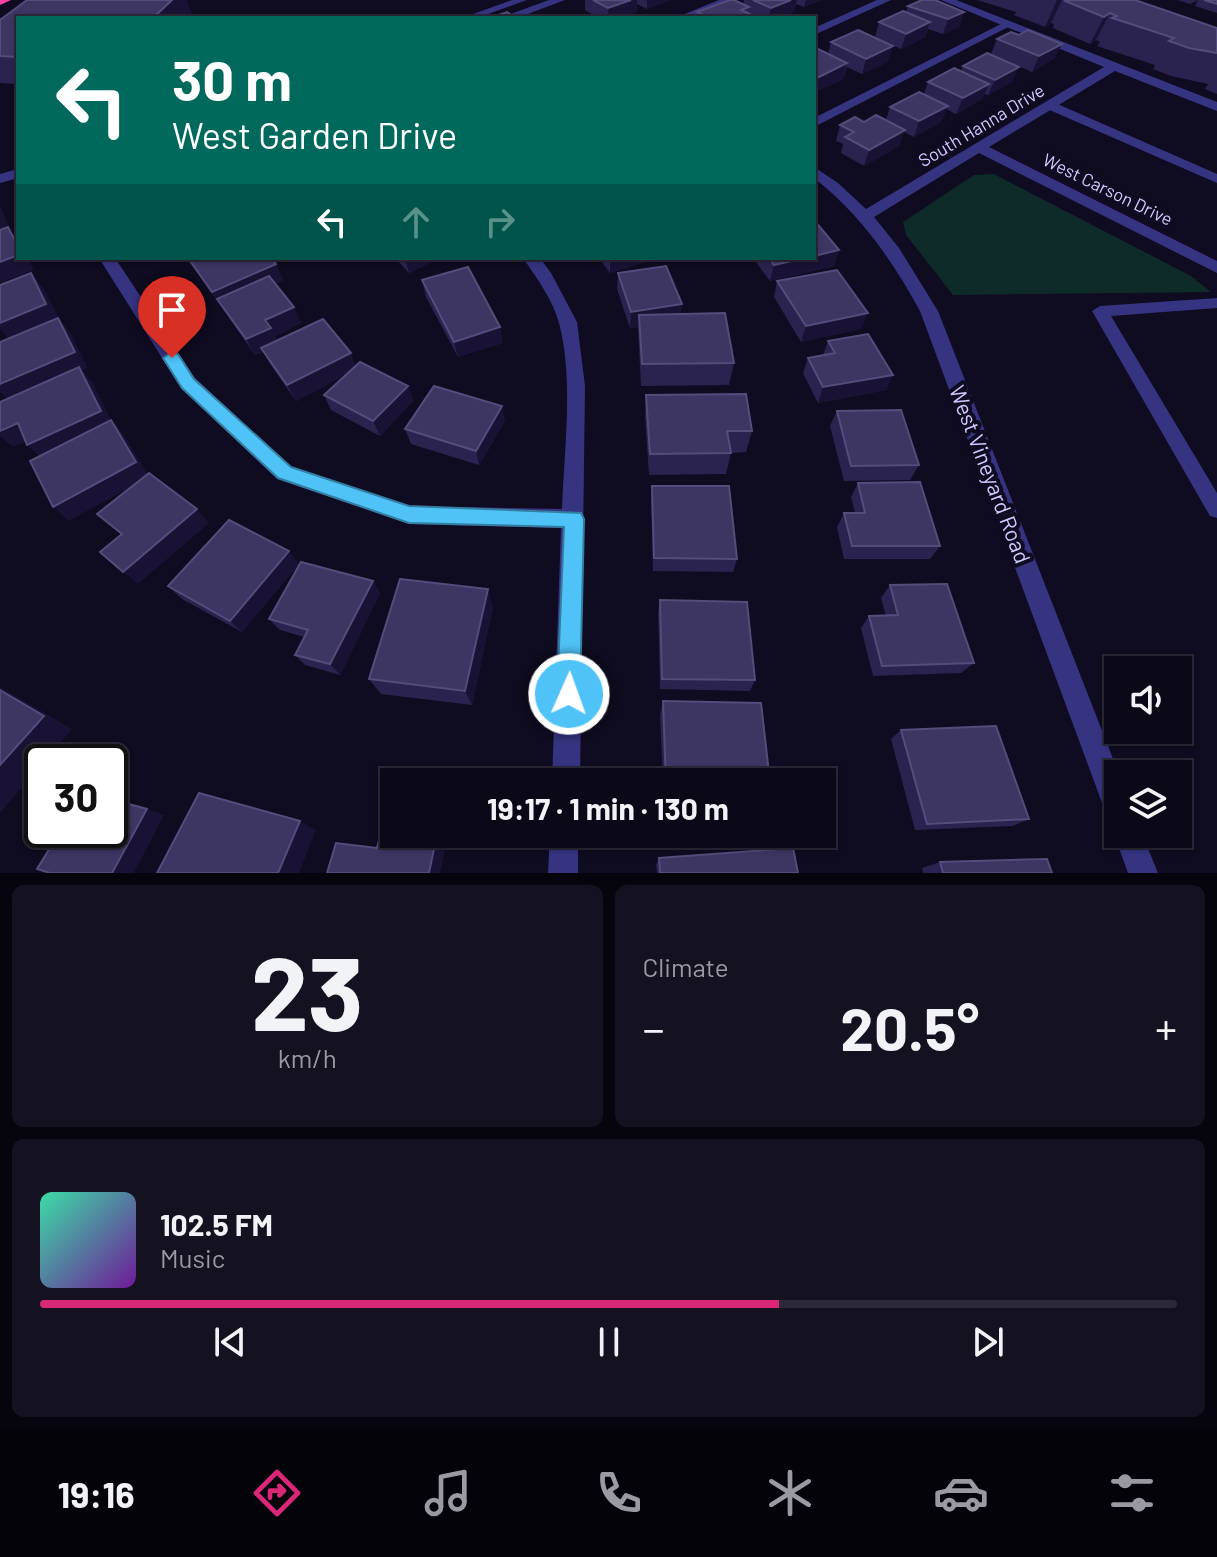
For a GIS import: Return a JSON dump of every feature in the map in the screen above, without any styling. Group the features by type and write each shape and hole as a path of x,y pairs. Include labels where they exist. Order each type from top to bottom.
{"street":[{"path":"512,16 560,0"},
{"path":"816,31 886,0"},
{"path":"949,0 1217,107"},
{"path":"540,7 556,16"},
{"name":"South Hanna Drive","path":"867,215 1114,66"},
{"name":"West Carson Drive","path":"980,148 1217,268"},
{"name":"West Vineyard Road","path":"816,173 867,215 897,254 929,311 1104,771"},
{"path":"108,260 188,383 284,473 409,515 574,519"},
{"path":"533,260 543,273 568,322 576,386 566,768"},
{"path":"563,873 564,848"},
{"path":"1133,848 1143,873"}],"lane":[{"path":"473,16 522,0"},
{"path":"685,16 728,0"},
{"path":"816,122 1009,24"},
{"path":"1049,105 1217,179"},
{"path":"1217,303 1100,311 1217,510"}],"green space":[{"path":"994,174 1191,276 1211,292 953,295 906,235 903,222 974,175"}],"building":[{"path":"27,0 172,0 155,16 16,16 16,57 0,56 0,20"},
{"path":"593,0 631,0 608,8"},
{"path":"734,0 749,7 741,10 752,15 705,16 697,12"},
{"path":"753,0 791,0 771,8"},
{"path":"922,0 935,0 964,12 948,19 908,6"},
{"path":"1067,0 1135,0 1217,28 1217,53 1169,41 1174,38 1112,18 1117,16 1110,13 1104,17"},
{"path":"903,11 930,22 906,34 879,22"},
{"path":"858,30 893,46 866,59 831,42"},
{"path":"1028,30 1062,44 1039,56 997,39 1011,32 1019,35"},
{"path":"816,50 847,63 819,77 816,75"},
{"path":"987,53 1019,67 995,80 963,66"},
{"path":"954,68 989,84 963,98 928,82"},
{"path":"919,92 948,106 919,121 890,107"},
{"path":"876,115 905,130 869,150 845,137 854,132 840,125 855,117 864,122"},
{"path":"816,222 839,250 816,256"},
{"path":"8,227 16,243 16,256 0,262 0,230"},
{"path":"189,260 273,260 276,264 212,292"},
{"path":"770,260 795,260 774,265"},
{"path":"666,266 682,304 631,312 618,273"},
{"path":"468,267 500,327 454,342 422,280"},
{"path":"837,270 868,313 806,326 777,281"},
{"path":"31,273 46,304 0,323 0,285"},
{"path":"269,276 294,307 265,320 271,328 246,339 217,299"},
{"path":"725,313 734,363 642,364 639,315"},
{"path":"58,318 75,352 0,384 0,342"},
{"path":"323,319 351,353 287,385 261,348"},
{"path":"868,334 893,375 823,387 808,358 835,353 828,341"},
{"path":"360,362 408,386 373,421 324,395"},
{"path":"79,367 101,411 27,445 18,423 0,431 0,402"},
{"path":"434,386 502,406 476,451 405,429"},
{"path":"746,394 752,431 727,431 731,453 650,454 646,395"},
{"path":"901,410 919,465 851,466 837,411"},
{"path":"111,420 136,462 53,507 30,461"},
{"path":"149,473 197,509 123,572 100,552 122,534 97,514"},
{"path":"920,482 940,546 852,546 844,513 865,513 858,483"},
{"path":"652,486 729,486 737,559 654,558"},
{"path":"229,520 289,551 230,621 168,586"},
{"path":"301,562 373,581 330,664 295,655 308,630 269,619"},
{"path":"400,579 488,589 465,691 369,679"},
{"path":"947,584 974,663 882,666 869,616 898,615 890,585"},
{"path":"660,600 747,602 755,680 662,679"},
{"path":"0,690 44,716 0,765"},
{"path":"663,701 761,703 768,768 665,768"},
{"path":"996,726 1029,819 927,824 901,730"},
{"path":"199,793 300,821 278,873 157,873"},
{"path":"128,804 147,809 128,844"},
{"path":"380,836 380,848 434,848 429,873 327,873 336,843 377,848"},
{"path":"50,848 126,848 112,873 50,873 37,869"},
{"path":"793,848 798,873 660,873 659,858"},
{"path":"1047,859 1052,873 943,873 940,862"}],"route":[{"path":"172,358 188,383 284,473 409,515 574,519 569,694"}]}
